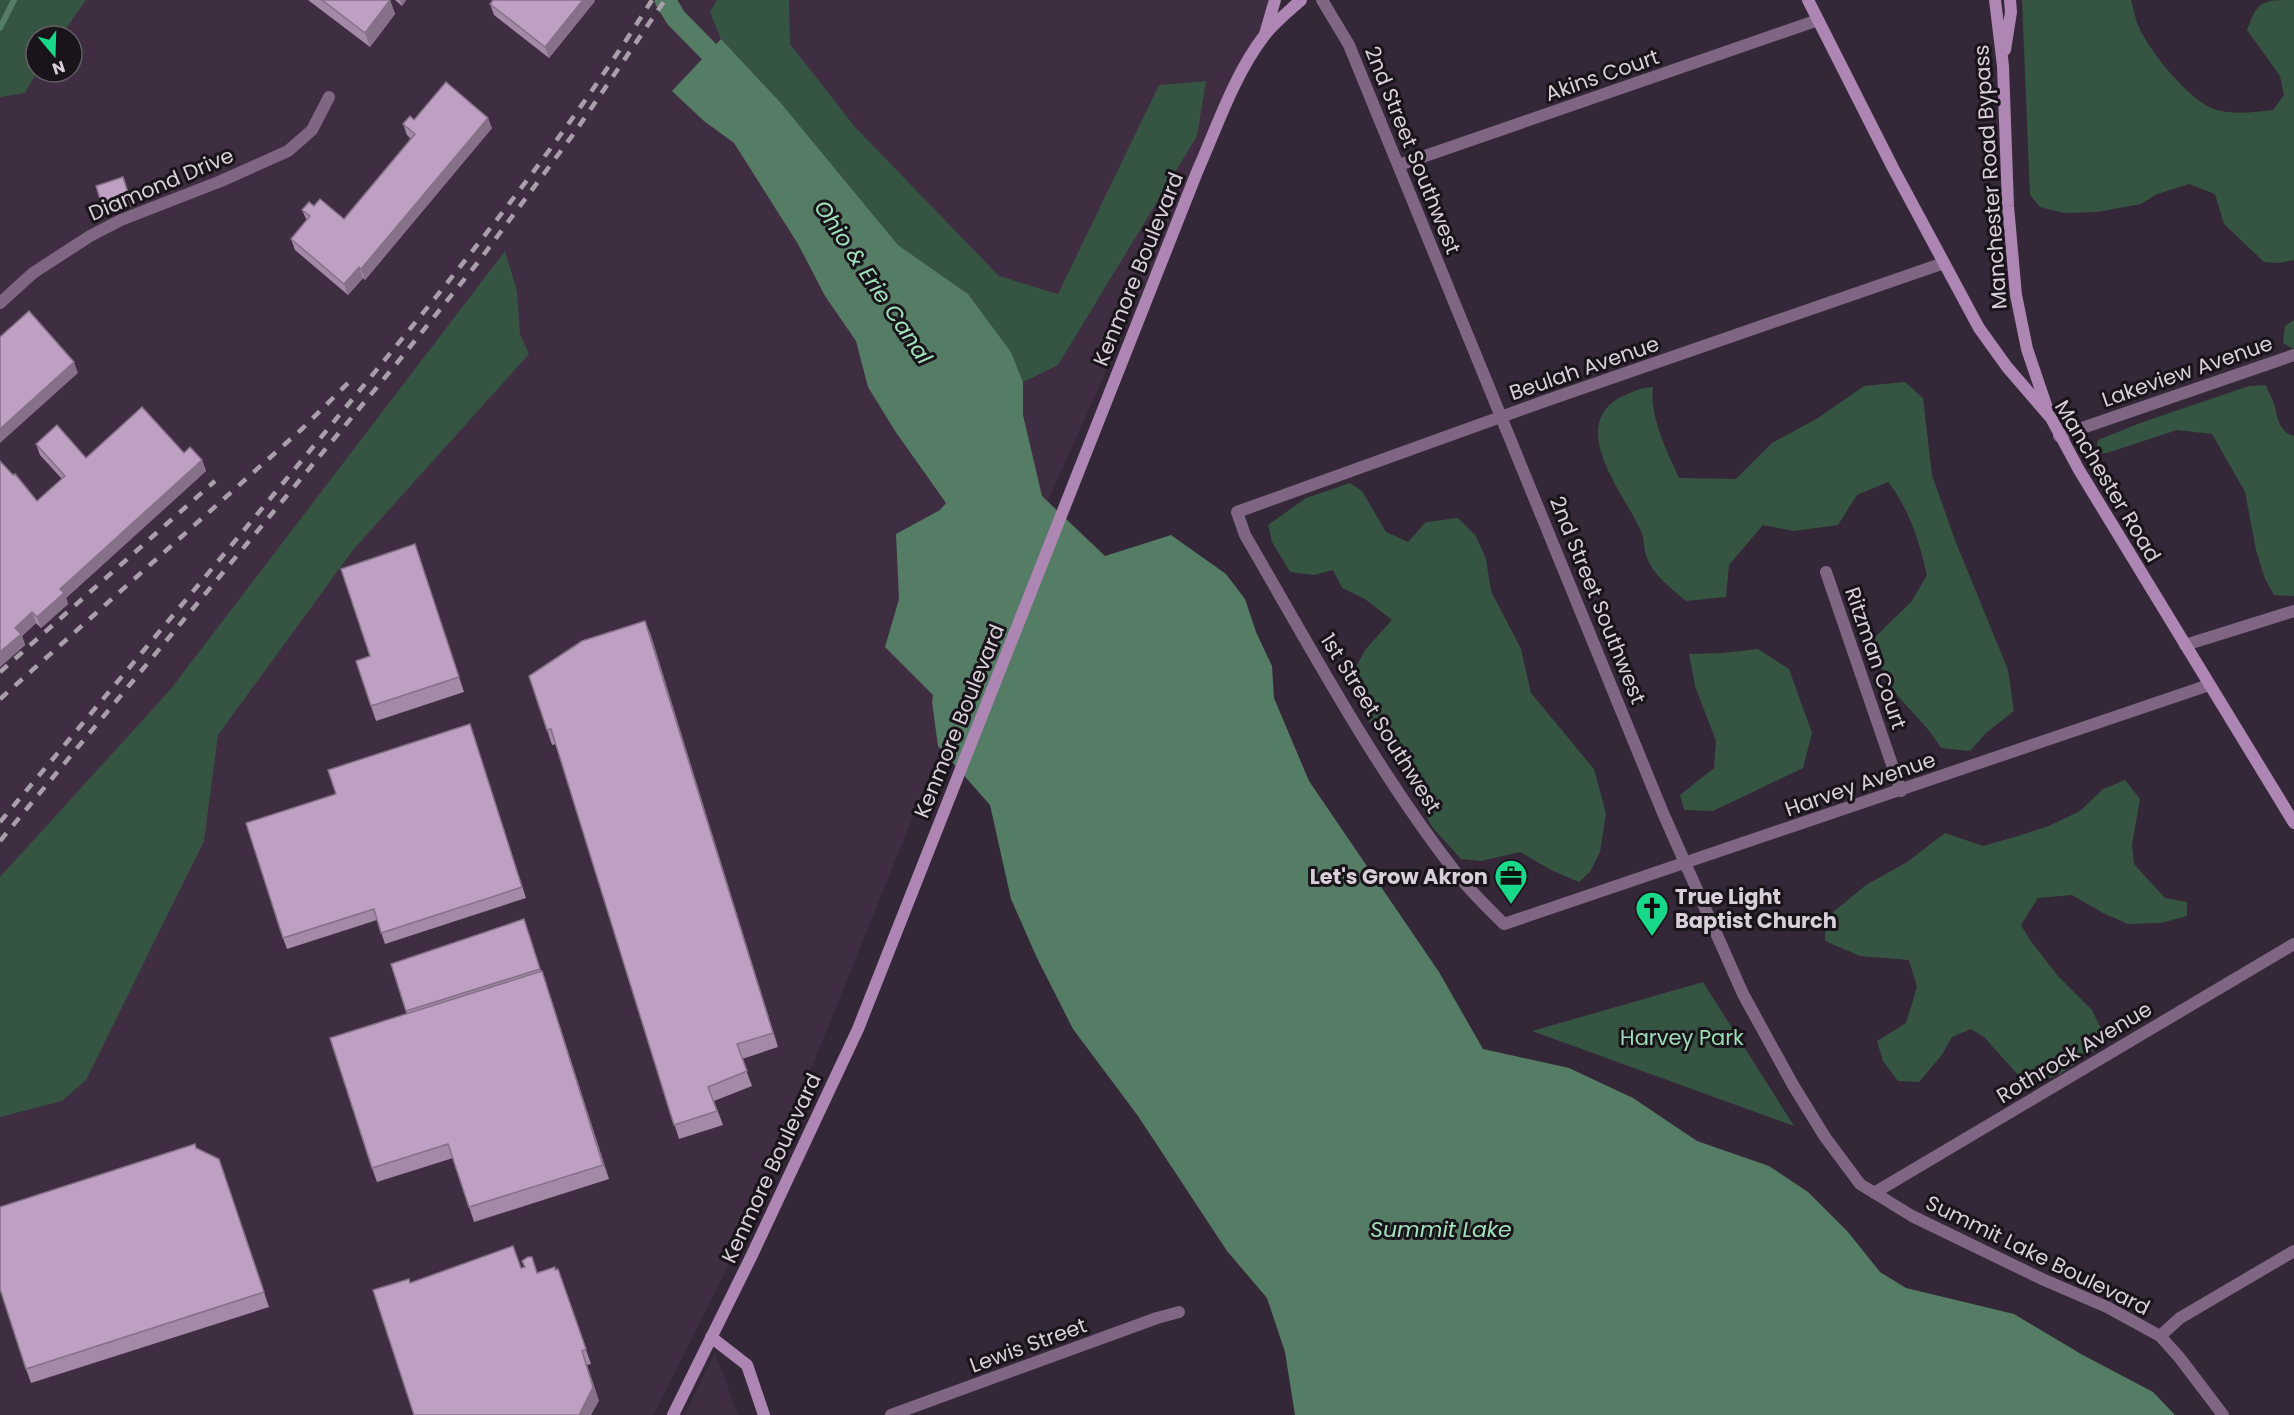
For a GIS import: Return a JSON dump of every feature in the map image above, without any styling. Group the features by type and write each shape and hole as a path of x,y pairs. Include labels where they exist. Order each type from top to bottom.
{"main road":[{"name":"Kenmore Boulevard","path":"1265,35 1275,0"},
{"name":"Kenmore Boulevard","path":"673,1415 752,1256 858,1029 1224,109 1244,69 1265,35 1300,0"},
{"name":"Manchester Road","path":"1808,0 1893,168 1988,343 2051,418 2059,436 2294,823"},
{"name":"Manchester Road Bypass","path":"1995,0 2003,66 2008,206 2016,295 2027,349 2051,418"},
{"path":"2003,66 2011,12 2010,0"},
{"path":"711,1337 747,1365 764,1415"}],"street":[{"name":"2nd Street Southwest","path":"1322,0 1349,45 1686,864 1743,994 1793,1085 1825,1137 1860,1184 1875,1193"},
{"name":"Akins Court","path":"1399,165 1818,20"},
{"name":"Diamond Drive","path":"0,303 33,273 90,236 121,220 288,151 312,130 329,97"},
{"name":"Beulah Avenue","path":"1237,512 1944,262"},
{"name":"Lakeview Avenue","path":"2059,436 2294,355"},
{"name":"1st Street Southwest","path":"1237,512 1245,535 1256,555 1404,801 1459,876 1504,924 1522,918"},
{"name":"Ritzman Court","path":"1826,572 1900,791"},
{"path":"2185,645 2294,611"},
{"name":"Harvey Avenue","path":"1522,918 2209,685"},
{"name":"Rothrock Avenue","path":"1875,1193 2294,944"},
{"name":"Summit Lake Boulevard","path":"1875,1193 1936,1229 2107,1307 2160,1336 2223,1415"},
{"path":"2160,1336 2180,1318 2294,1251"},
{"name":"Lewis Street","path":"891,1415 1179,1312"}],"shaded area":[{"path":"0,0 1273,0 978,656 746,1230 654,1415 0,1415"},
{"path":"715,1352 738,1415 685,1415"}],"green space":[{"path":"0,0 86,0 69,24 24,24 24,84 30,84 25,93 0,97"},
{"path":"717,0 789,0 790,44 855,127 999,276 1058,294 1159,85 1206,81 1197,136 1058,365 1023,382 1011,352 968,294 898,245 780,102 721,39 710,12"},
{"path":"2022,0 2131,0 2144,37 2172,75 2207,105 2224,112 2237,113 2273,110 2284,95 2280,76 2247,30 2258,7 2275,0 2294,0 2294,260 2278,263 2264,262 2224,224 2215,194 2189,184 2157,194 2141,204 2097,212 2064,213 2040,207 2030,195"},
{"path":"505,251 517,291 520,334 529,354 353,550 218,735 204,841 86,1080 62,1101 0,1117 0,877 170,690"},
{"path":"2294,320 2294,349 2283,343 2285,326"},
{"path":"1905,382 1923,398 1932,475 1955,540 2008,670 2014,711 1986,733 1970,751 1941,748 1926,727 1893,690 1882,670 1874,647 1872,640 1912,601 1927,575 1913,526 1888,482 1857,495 1838,525 1794,531 1763,525 1729,565 1726,597 1686,601 1664,582 1650,565 1641,531 1605,463 1599,444 1598,427 1604,411 1623,396 1640,389 1653,387 1652,398 1656,421 1679,478 1736,479 1772,443 1818,418 1864,386"},
{"path":"2266,385 2282,428 2294,436 2294,596 2274,595 2265,579 2256,550 2245,492 2212,434 2177,430 2107,453 2099,453 2096,449 2098,440 2140,423 2249,386"},
{"path":"1350,483 1362,491 1386,532 1408,542 1426,522 1458,518 1476,536 1486,559 1491,591 1521,649 1531,693 1594,769 1606,813 1600,852 1590,872 1579,882 1551,870 1520,852 1481,861 1461,859 1432,827 1405,772 1372,726 1357,698 1353,673 1365,650 1392,620 1365,599 1342,588 1333,570 1314,575 1290,572 1272,542 1268,525 1306,498"},
{"path":"1758,649 1789,669 1812,733 1803,768 1713,811 1684,810 1680,795 1714,768 1716,741 1695,686 1689,654"},
{"path":"2125,780 2140,799 2132,845 2134,864 2165,898 2187,902 2187,916 2160,923 2128,924 2072,895 2038,898 2021,925 2057,975 2092,1010 2107,1041 2060,1074 2028,1086 1984,1037 1971,1029 1952,1037 1941,1056 1919,1082 1898,1081 1883,1061 1877,1041 1906,1023 1917,987 1909,960 1860,956 1825,941 1826,918 1866,885 1907,862 1945,833 1983,846 2018,836 2049,826 2080,811 2103,789"},
{"name":"Harvey Park","path":"1703,982 1794,1126 1532,1031"}],"water":[{"name":"Summit Lake","path":"721,39 780,102 898,245 968,294 1011,352 1023,382 1023,415 1042,496 1105,556 1171,535 1226,574 1245,599 1256,632 1272,666 1274,698 1309,781 1439,972 1483,1049 1569,1068 1633,1098 1697,1141 1769,1166 1808,1192 1848,1232 1880,1272 1906,1288 2014,1314 2081,1354 2153,1392 2175,1415 1295,1415 1285,1352 1267,1298 1227,1251 1138,1116 1073,1029 1037,958 1011,899 990,805 938,746 933,695 885,647 899,599 896,534 940,510 946,503 895,431 868,387 856,341 825,296 798,244 734,143 704,121 672,91"}],"building":[{"path":"322,0 390,0 365,33"},
{"path":"493,0 583,0 545,47 490,4"},
{"path":"446,82 488,118 361,269 359,267 344,284 291,239 310,216 302,210 309,202 314,206 320,199 344,219 415,134 403,124 410,116 414,120"},
{"path":"123,177 130,199 103,208 96,186"},
{"path":"29,311 74,362 0,429 0,337"},
{"path":"142,407 184,453 190,447 202,460 60,589 64,593 37,617 32,612 15,628 21,634 0,652 0,461 13,475 15,474 37,501 65,476 36,444 57,425 86,458"},
{"path":"415,544 459,677 371,706 356,661 370,656 341,569"},
{"path":"645,621 773,1033 737,1044 747,1071 708,1087 717,1111 674,1125 551,729 547,730 529,676 582,641"},
{"path":"470,724 522,887 381,933 374,909 283,938 246,823 336,794 328,770"},
{"path":"524,919 540,969 406,1011 391,964"},
{"path":"542,971 603,1165 469,1207 448,1144 372,1168 330,1038"},
{"path":"195,1144 196,1148 219,1159 264,1292 26,1369 0,1289 0,1207"},
{"path":"513,1246 521,1268 525,1267 522,1261 532,1257 537,1273 555,1267 555,1270 558,1269 586,1349 582,1351 593,1387 579,1415 414,1415 373,1290 409,1279 410,1283"}],"waterway":[{"path":"0,28 14,0"},
{"name":"Ohio & Erie Canal","path":"665,0 676,18 728,71"}],"railway":[{"path":"0,822 299,464 463,262 542,160 652,0"},
{"path":"0,841 479,261 575,132 665,0"},
{"path":"0,699 303,428 352,379"},
{"path":"0,672 215,481"}],"place":[{"name":"Let's Grow Akron","path":"1511,905"},
{"name":"True Light Baptist Church","path":"1652,937"}]}
